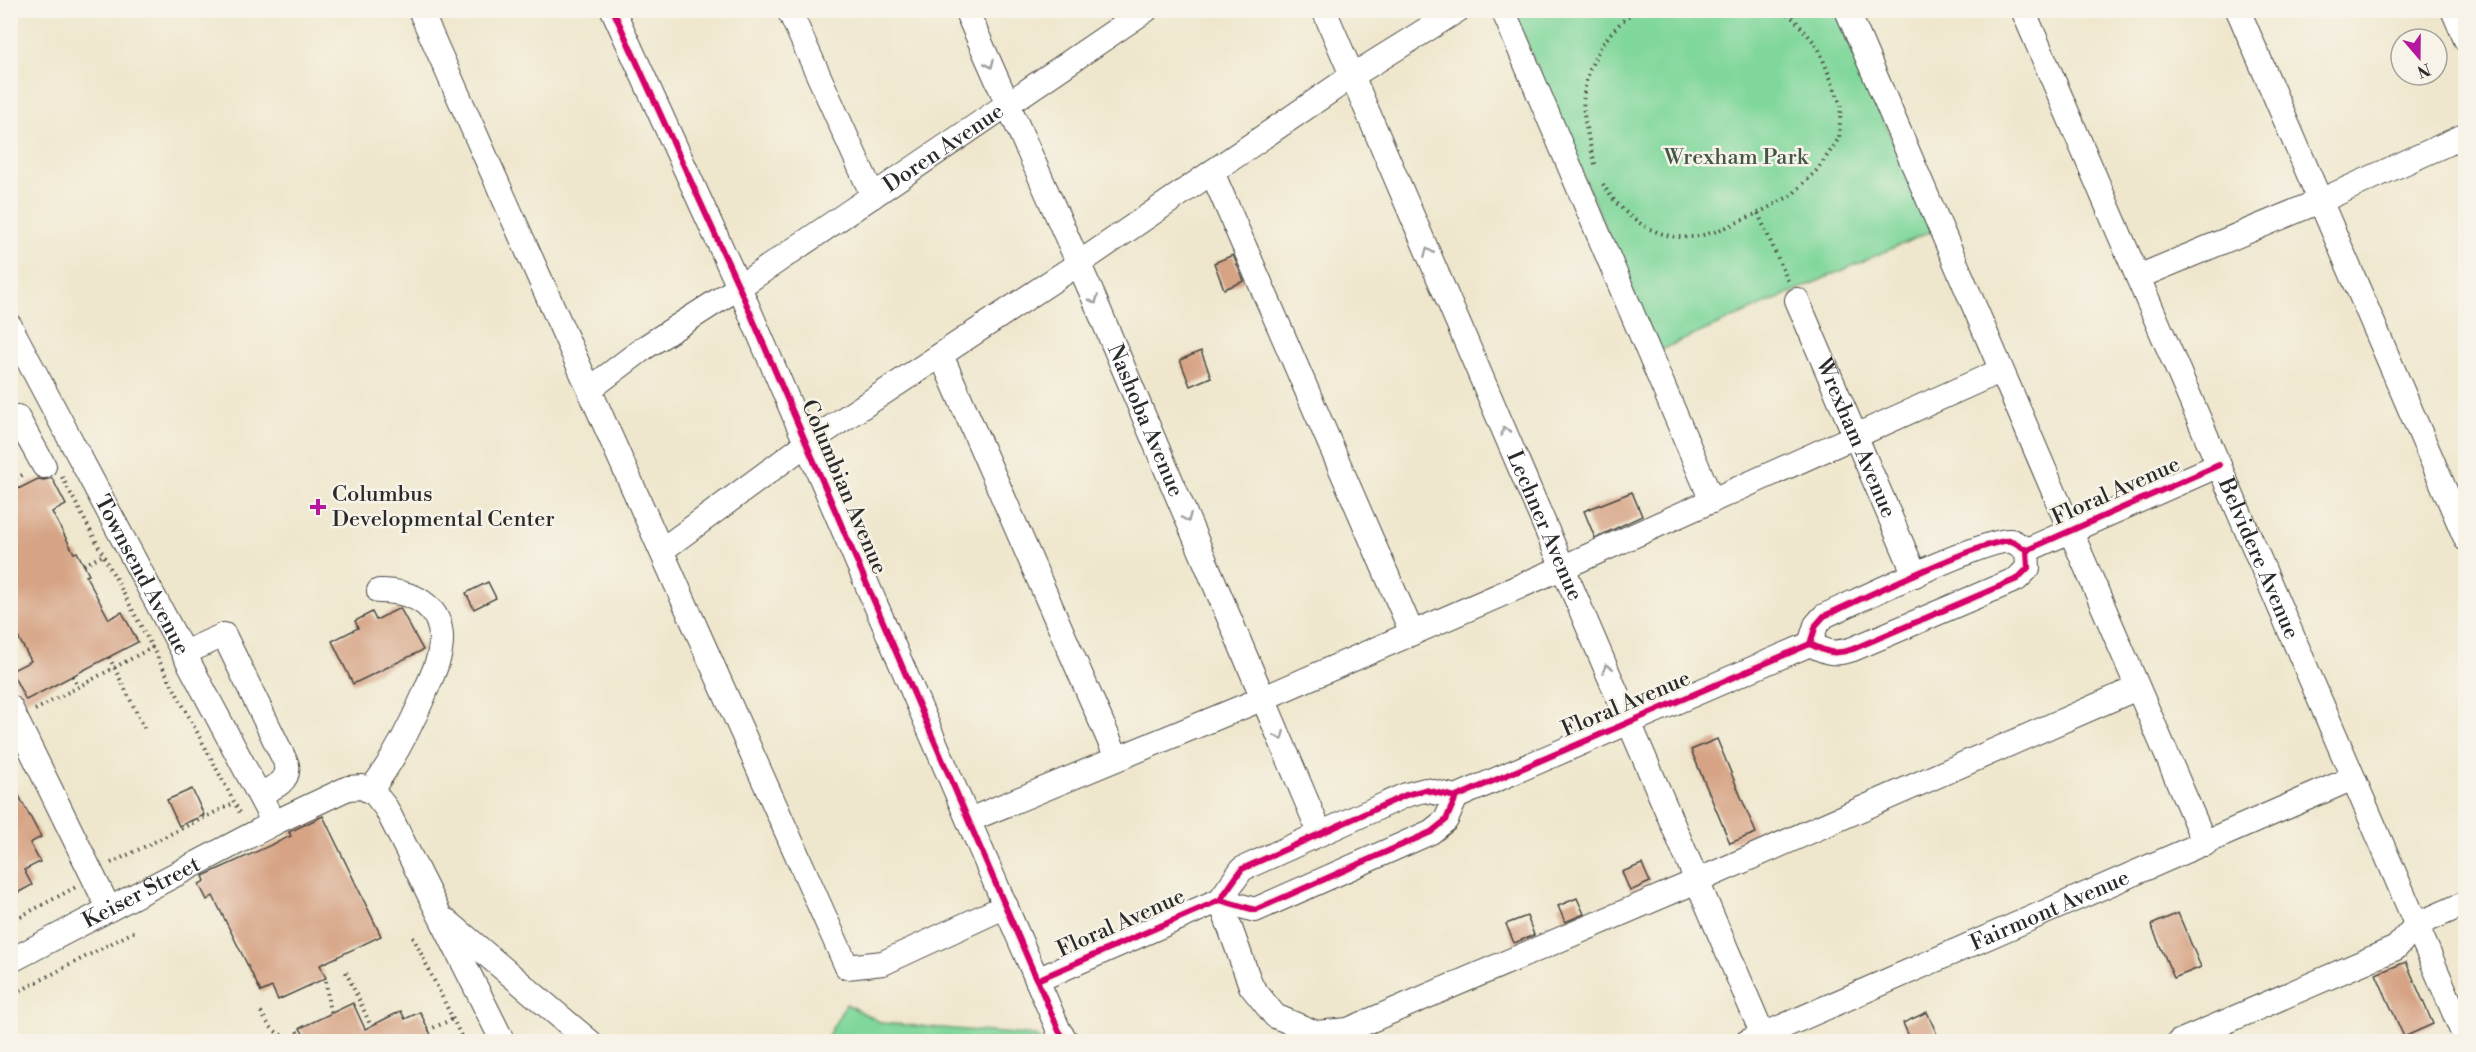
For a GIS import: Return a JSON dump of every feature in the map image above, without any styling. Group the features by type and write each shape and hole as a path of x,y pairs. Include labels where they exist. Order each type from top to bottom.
{"street":[{"path":"420,10 662,549 846,967 883,963 1006,906"},
{"name":"Columbian Avenue","path":"613,10 739,287 1037,980"},
{"path":"789,10 873,196"},
{"name":"Nashoba Avenue","path":"966,10 1078,264 1320,833"},
{"name":"Doren Avenue","path":"590,389 644,348 739,287 1146,10"},
{"name":"Lechner Avenue","path":"1324,10 1630,722 1697,881 1759,1039"},
{"path":"662,549 806,444 1078,264 1352,76 1458,10"},
{"path":"1503,10 1712,501"},
{"path":"1847,10 2069,532 2205,844"},
{"name":"Belvidere Avenue","path":"2023,10 2466,1040"},
{"path":"2238,10 2466,539"},
{"path":"2453,10 2466,40"},
{"path":"2138,277 2320,201 2466,135"},
{"path":"1212,172 1412,633"},
{"name":"Wrexham Avenue","path":"1797,300 1915,575"},
{"name":"Townsend Avenue","path":"10,326 274,823"},
{"path":"941,355 1118,758"},
{"path":"969,820 1264,698 1564,567 2000,371"},
{"path":"49,399 18,417 51,468"},
{"name":"Floral Avenue","path":"2027,550 2219,465"},
{"path":"2012,541 2027,550 2028,568 2017,579 2006,584 1853,649 1829,653 1810,644 1816,625 1824,616 1915,575 1995,542 2012,541"},
{"path":"379,591 393,591 418,597 434,612 440,630 440,652 403,742 390,765 370,791 386,808 503,1041"},
{"path":"179,644 224,635 289,773 285,780 259,794"},
{"name":"Floral Avenue","path":"1037,980 1220,900 1242,869 1406,795 1425,790 1456,797 1810,644"},
{"path":"1220,900 1251,986 1275,1016 1316,1033 1348,1030 1697,881 2137,688"},
{"path":"20,710 109,909"},
{"name":"Fairmont Avenue","path":"1759,1039 2352,778"},
{"name":"Keiser Street","path":"10,961 274,823 348,788 362,787 370,791"},
{"name":"Floral Avenue","path":"1220,900 1255,910 1431,832 1446,820 1456,797"},
{"path":"2179,1041 2396,948 2416,925 2466,903"},
{"path":"439,914 590,1041"},
{"path":"1037,980 1059,1030 1067,1041"}],"path":[{"path":"1574,177 1595,167 1584,111 1587,77 1606,38 1637,10"},
{"path":"1600,177 1604,187 1626,214 1648,229 1673,236 1691,237 1713,232 1758,213 1792,195 1818,170 1839,138 1841,105 1818,47 1794,19 1779,10"},
{"path":"1758,213 1797,300"},
{"path":"10,385 18,417"},
{"path":"51,468 103,555 251,835"},
{"path":"84,565 103,555"},
{"path":"20,710 78,687 152,648 179,644"},
{"path":"109,657 146,731"},
{"path":"73,676 78,687"},
{"path":"10,922 86,882 92,873 234,803"},
{"path":"10,996 137,930"},
{"path":"413,937 464,1041"},
{"path":"346,972 371,1026"},
{"path":"326,981 329,1007 332,1013"},
{"path":"261,1012 273,1031 286,1036 300,1033 302,1041"},
{"path":"428,1030 453,1018"}],"green space":[{"name":"Wrexham Park","path":"1513,11 1837,11 1932,231 1658,351"},
{"path":"846,1004 882,1023 1037,1036 1041,1041 825,1041"}],"building":[{"path":"1233,255 1244,281 1224,289 1214,263"},
{"path":"1201,351 1211,377 1190,386 1180,360"},
{"path":"52,478 66,505 52,512 74,553 77,552 89,575 86,576 109,619 122,612 138,642 26,700 11,671 31,661 10,622 10,493 38,479"},
{"path":"1632,492 1642,516 1595,538 1584,511"},
{"path":"488,582 496,598 474,609 466,593"},
{"path":"400,608 423,650 353,684 332,641 358,628 355,621 372,612 376,620"},
{"path":"1717,739 1756,833 1730,843 1691,750"},
{"path":"10,779 41,837 30,843 40,862 24,870 32,885 10,897"},
{"path":"192,789 204,815 179,826 167,800"},
{"path":"323,816 381,936 320,965 326,978 278,1000 272,987 261,992 213,896 207,900 199,884 205,881 203,876 291,836 289,832"},
{"path":"1642,864 1650,882 1630,891 1622,872"},
{"path":"1577,898 1584,914 1565,922 1558,906"},
{"path":"2178,913 2201,967 2174,978 2151,925"},
{"path":"1527,916 1534,935 1514,943 1506,924"},
{"path":"2406,962 2433,1024 2404,1037 2376,974"},
{"path":"353,1003 365,1029 401,1011 405,1019 420,1012 434,1041 307,1041 300,1028"},
{"path":"1927,1012 1940,1041 1911,1041 1903,1023"}],"cycle path":[{"path":"613,10 739,287 1059,1031 1067,1042"},
{"path":"2027,550 2219,465"},
{"path":"1810,644 1816,625 1824,616 1920,572 1976,549 1998,543 2011,541 2027,550"},
{"path":"1037,980 1220,900 1242,869 1406,795 1425,790 1456,797 1810,644 1831,652 1853,649 2017,579 2028,568 2027,550"},
{"path":"1220,900 1255,910 1431,832 1446,820 1456,797"}],"place":[{"name":"Columbus Developmental Center","path":"318,507"}]}
